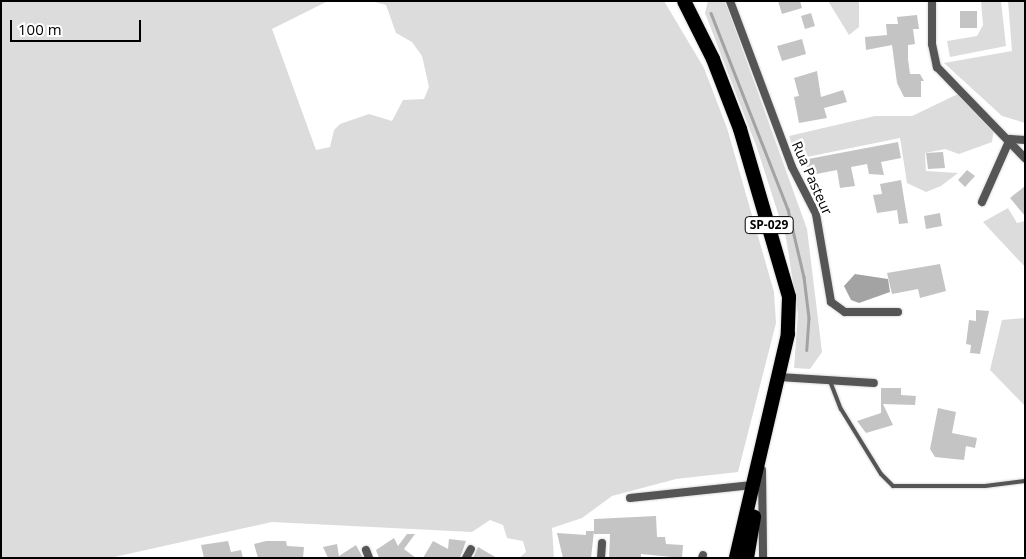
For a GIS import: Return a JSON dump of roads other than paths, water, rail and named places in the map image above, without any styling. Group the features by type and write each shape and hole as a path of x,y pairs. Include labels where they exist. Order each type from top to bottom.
{"highway":[{"name":"SP-029","path":"684,1 713,59 740,128 788,289 788,334 762,464 747,558"},
{"name":"SP-029","path":"736,558 752,485 762,464"}],"street":[{"name":"Rua Pasteur","path":"730,1 792,166 816,214 831,302 845,312 898,312"},
{"path":"932,1 932,44 937,67 1010,139 1025,158"},
{"path":"1010,139 1025,140"},
{"path":"982,202 1010,139"},
{"path":"779,376 874,383"},
{"path":"762,464 763,558"},
{"path":"630,498 752,485"},
{"path":"601,558 602,543"},
{"path":"466,558 471,549"},
{"path":"366,550 369,558"}],"lane":[{"path":"830,381 841,409 881,474 892,486 985,486 1025,480"}],"waterway":[{"path":"711,13 788,209 804,277 809,318 807,350"}]}
